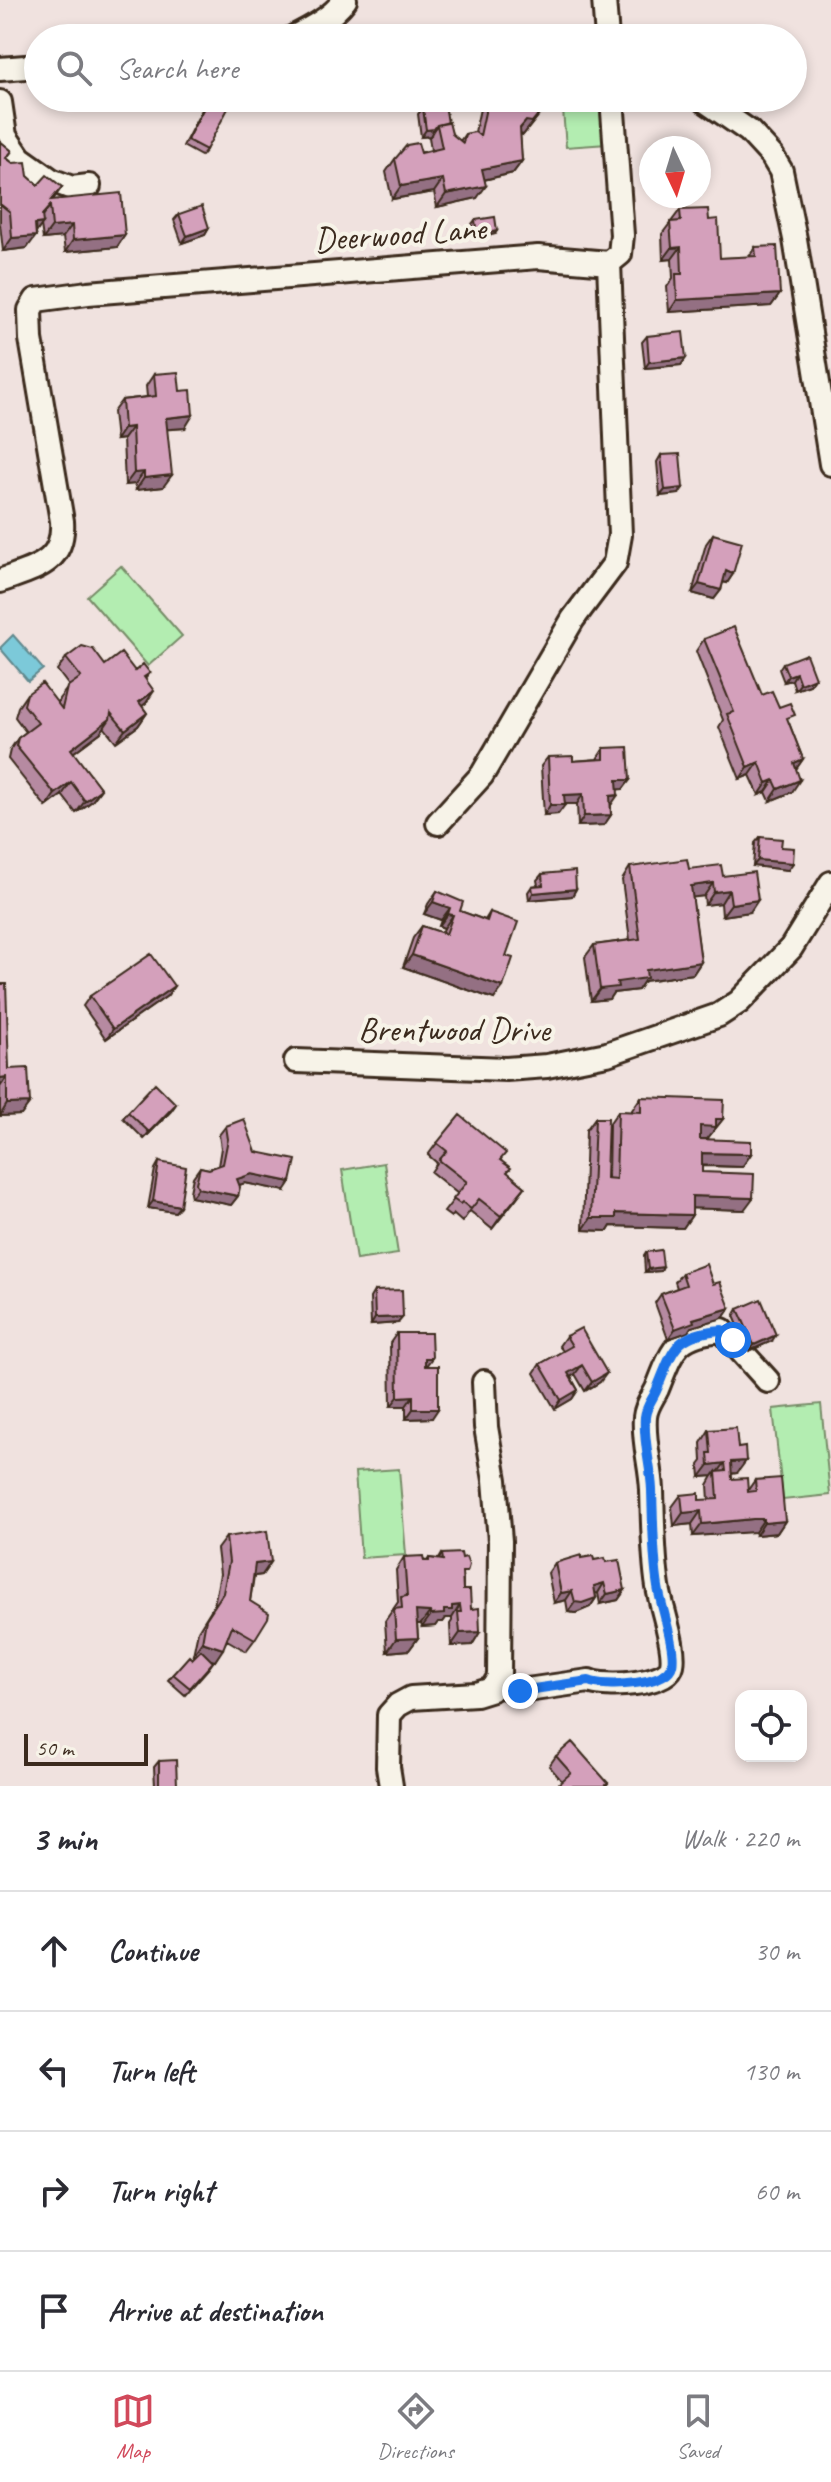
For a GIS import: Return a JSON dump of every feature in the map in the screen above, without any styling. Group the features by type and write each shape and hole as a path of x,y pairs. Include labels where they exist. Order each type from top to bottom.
{"street":[{"path":"318,24 345,0"},
{"path":"604,0 606,24"},
{"path":"0,69 24,67"},
{"path":"0,102 5,136 20,158 51,180 72,188 89,186"},
{"path":"438,823 482,775 573,619 615,563 620,535 609,263 620,254 622,235 613,112"},
{"path":"721,112 749,131 781,171 831,464"},
{"name":"Deerwood Lane","path":"0,581 52,558 62,540 62,521 31,339 30,310 36,300 88,293 538,257 609,263"},
{"name":"Brentwood Drive","path":"296,1061 506,1069 547,1066 607,1054 719,1015 739,1002 791,948 831,883"},
{"path":"495,1684 520,1691 589,1681 597,1685 647,1682 668,1674 672,1669 673,1656 658,1587 652,1486 646,1449 647,1406 677,1345 702,1332 722,1330 768,1381"},
{"path":"391,1786 388,1767 389,1715 398,1705 411,1698 476,1694 492,1689 499,1677 500,1541 495,1480 486,1427 484,1382"}],"green space":[{"path":"563,112 605,112 607,144 566,147"},
{"path":"121,566 182,636 148,666 87,596"},
{"path":"384,1163 398,1254 356,1260 342,1170"},
{"path":"821,1404 830,1495 783,1500 773,1409"},
{"path":"399,1469 406,1555 361,1558 355,1472"}],"water":[{"path":"13,635 43,669 28,681 0,648"}],"building":[{"path":"202,112 226,112 206,150 187,140"},
{"path":"424,112 446,112 448,123 426,130"},
{"path":"485,112 540,112 532,122 526,121 520,128 522,161 482,169 486,186 446,194 443,179 401,186 395,159 407,145 418,143 421,153 442,148 437,125 449,122 452,134 463,143 465,134 475,132 480,136"},
{"path":"0,141 12,151 6,158 13,163 26,162 28,176 38,185 47,175 62,187 51,200 121,193 125,235 73,240 72,225 52,227 50,206 42,215 43,223 35,224 36,236 12,238 10,212 0,204"},
{"path":"202,206 209,228 187,236 179,214"},
{"path":"708,209 709,220 718,219 720,258 756,256 755,247 777,246 780,294 677,300 676,274 682,274 681,247 672,248 670,222 681,221 680,210"},
{"path":"495,217 497,231 477,235 475,220"},
{"path":"683,332 686,358 649,362 647,336"},
{"path":"178,372 180,391 191,390 193,415 166,418 172,475 144,478 144,472 134,473 132,427 124,428 122,400 156,396 154,374"},
{"path":"680,454 683,488 665,490 661,455"},
{"path":"713,534 742,542 733,574 726,571 721,590 699,584"},
{"path":"734,627 762,695 772,691 779,707 790,703 795,715 787,718 803,759 794,763 800,780 778,789 774,780 767,783 759,762 748,767 727,714 734,712 704,639"},
{"path":"82,646 93,649 105,665 121,653 135,671 143,664 150,673 144,677 154,691 139,702 147,713 125,730 111,713 110,719 71,749 101,789 85,801 71,782 55,794 16,746 18,738 38,723 24,705 27,694 42,683 62,709 67,687 81,677 66,658"},
{"path":"806,654 815,678 800,684 796,673 788,676 783,663"},
{"path":"628,747 630,780 617,780 618,795 610,796 611,815 584,816 583,794 564,795 565,805 550,805 548,757 573,756 573,761 604,759 604,748"},
{"path":"760,837 782,839 781,847 794,848 793,863 758,860"},
{"path":"687,859 689,869 721,865 723,876 754,872 758,900 731,904 729,890 714,892 713,883 691,886 701,962 646,970 647,978 617,982 618,987 600,989 594,945 640,939 630,867"},
{"path":"575,871 576,889 533,893 532,886 543,885 542,874"},
{"path":"437,891 463,902 460,911 487,921 490,912 518,922 506,956 513,958 503,987 412,955 422,926 446,934 453,915 448,914 450,908 433,902"},
{"path":"151,954 174,986 113,1029 90,996"},
{"path":"0,984 6,984 9,1069 28,1068 30,1103 7,1104 7,1077 0,1078"},
{"path":"155,1083 176,1104 149,1132 128,1112"},
{"path":"641,1097 724,1100 723,1119 716,1119 716,1127 700,1126 700,1139 751,1141 751,1154 702,1153 702,1172 754,1174 753,1198 692,1196 692,1215 616,1213 616,1218 591,1218 595,1118 608,1118 606,1178 616,1179 618,1111 641,1112"},
{"path":"460,1115 506,1153 500,1160 511,1168 507,1172 525,1187 501,1216 479,1199 471,1209 453,1199 467,1182 439,1160 447,1151 437,1143"},
{"path":"244,1119 256,1152 296,1160 291,1182 252,1174 237,1179 240,1187 238,1196 198,1188 196,1183 200,1167 209,1169 223,1164 228,1139 226,1126"},
{"path":"159,1162 186,1167 180,1206 153,1201"},
{"path":"661,1250 663,1267 648,1269 646,1252"},
{"path":"706,1264 713,1284 720,1282 730,1308 693,1319 694,1322 675,1329 661,1294 686,1285 682,1273"},
{"path":"402,1290 403,1317 375,1318 374,1291"},
{"path":"761,1299 776,1335 754,1345 738,1309"},
{"path":"581,1328 607,1373 592,1382 582,1365 568,1373 578,1390 561,1400 540,1364 572,1346 566,1336"},
{"path":"397,1333 431,1333 432,1358 425,1358 425,1366 438,1366 438,1409 413,1409 413,1396 398,1397"},
{"path":"736,1428 738,1448 745,1447 746,1461 731,1462 732,1479 747,1478 748,1492 756,1491 755,1480 781,1478 785,1521 764,1523 764,1519 753,1519 702,1524 701,1511 683,1513 681,1495 699,1493 699,1500 718,1499 716,1472 726,1471 725,1463 709,1465 709,1430"},
{"path":"267,1531 271,1562 255,1564 250,1601 269,1613 268,1618 255,1639 232,1626 223,1649 202,1642 206,1619 223,1593 229,1562 226,1537"},
{"path":"461,1553 469,1565 467,1572 462,1572 463,1590 470,1590 471,1609 479,1608 480,1632 460,1633 460,1605 444,1610 444,1614 416,1611 418,1638 396,1639 394,1609 402,1608 401,1597 407,1596 404,1557 423,1556 424,1561 429,1561 429,1558 443,1560 442,1554"},
{"path":"581,1555 581,1558 593,1556 594,1560 605,1558 606,1562 619,1560 625,1590 607,1594 604,1583 594,1586 596,1598 582,1603 575,1602 572,1591 561,1593 555,1563"},
{"path":"201,1650 213,1662 190,1688 173,1674 189,1656 192,1659"},
{"path":"572,1742 608,1783 605,1786 556,1786 571,1773 556,1756"},
{"path":"176,1760 177,1785 159,1786 159,1761"}],"route":[{"path":"520,1691 589,1681 597,1685 647,1682 668,1674 672,1669 673,1656 658,1587 653,1536 652,1486 646,1449 647,1406 677,1345 702,1332 722,1330 733,1340"}]}
